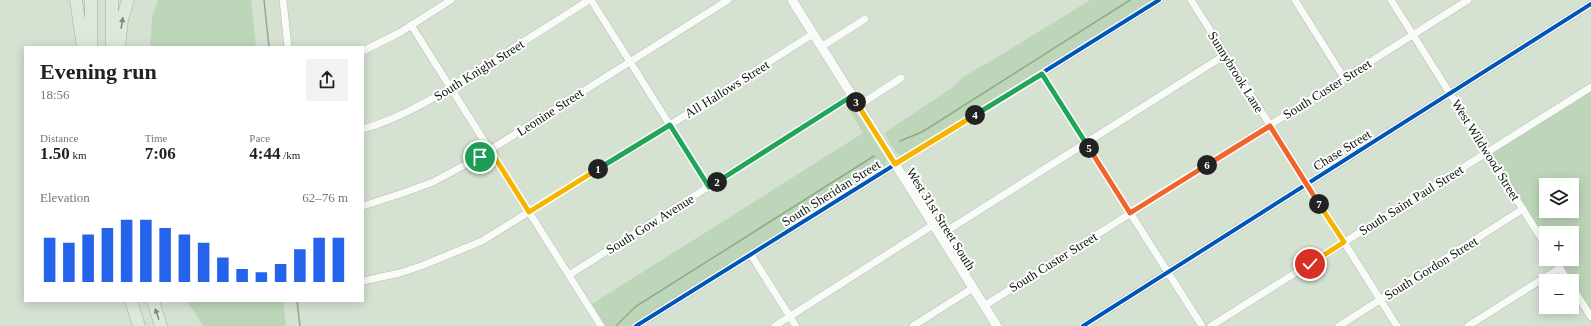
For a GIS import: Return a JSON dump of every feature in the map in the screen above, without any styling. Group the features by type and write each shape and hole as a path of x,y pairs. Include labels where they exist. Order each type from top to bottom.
{"highway":[{"path":"76,0 83,46"},
{"path":"91,0 91,46"},
{"path":"112,0 112,46"},
{"path":"119,46 122,20 128,0"},
{"path":"131,302 138,326"},
{"path":"153,302 161,326"}],"street":[{"path":"283,0 288,46"},
{"path":"364,51 384,41 451,0"},
{"path":"590,0 709,187"},
{"name":"South Knight Street","path":"364,129 380,124 411,111 451,88 590,0"},
{"name":"Leonine Street","path":"364,206 433,182 490,150 728,0"},
{"name":"West 31st Street South","path":"792,0 997,326"},
{"name":"South Sheridan Street","path":"636,326 1159,0"},
{"name":"Sunnybrook Lane","path":"1191,0 1397,326"},
{"path":"1295,0 1344,78"},
{"name":"West Wildwood Street","path":"1391,0 1539,235"},
{"name":"South Custer Street","path":"984,306 1468,0"},
{"name":"Chase Street","path":"1083,326 1591,4"},
{"path":"821,47 866,19"},
{"path":"411,25 601,326"},
{"name":"All Hallows Street","path":"364,281 400,273 455,253 482,241 670,125 813,34"},
{"path":"940,236 1225,55"},
{"path":"1042,74 1202,326"},
{"path":"858,106 901,78"},
{"name":"South Saint Paul Street","path":"1210,326 1591,87"},
{"name":"South Gow Avenue","path":"569,275 852,96"},
{"name":"South Gordon Street","path":"1339,326 1523,209"},
{"path":"775,326 934,225"},
{"path":"751,255 796,326"},
{"path":"1468,326 1560,268 1564,274"},
{"path":"913,326 973,288"},
{"path":"1579,298 1591,317"}],"green space":[{"path":"158,0 251,0 256,46 150,46 152,18"},
{"path":"1090,0 1151,0 906,154 901,156 896,153 884,133 953,87 963,77"},
{"path":"1591,87 1591,317 1579,298 1579,274 1564,274 1558,266 1579,266 1579,226 1539,226 1539,235 1487,152"},
{"path":"848,104 852,106 886,159 886,165 631,326 605,326 592,304 863,133 846,105"},
{"path":"188,302 283,302 286,326 203,326"}],"waterway":[{"path":"264,0 269,46"},
{"path":"900,141 922,132 1130,0"},
{"path":"616,326 635,307 874,156"},
{"path":"297,302 300,326"}],"cycle path":[{"path":"636,326 1159,0"},
{"path":"1083,326 1591,4"}],"route":[{"path":"480,157 490,150 529,212 670,125 709,187 852,96 895,164 1042,74 1130,213 1270,126 1344,242 1310,264"}]}
